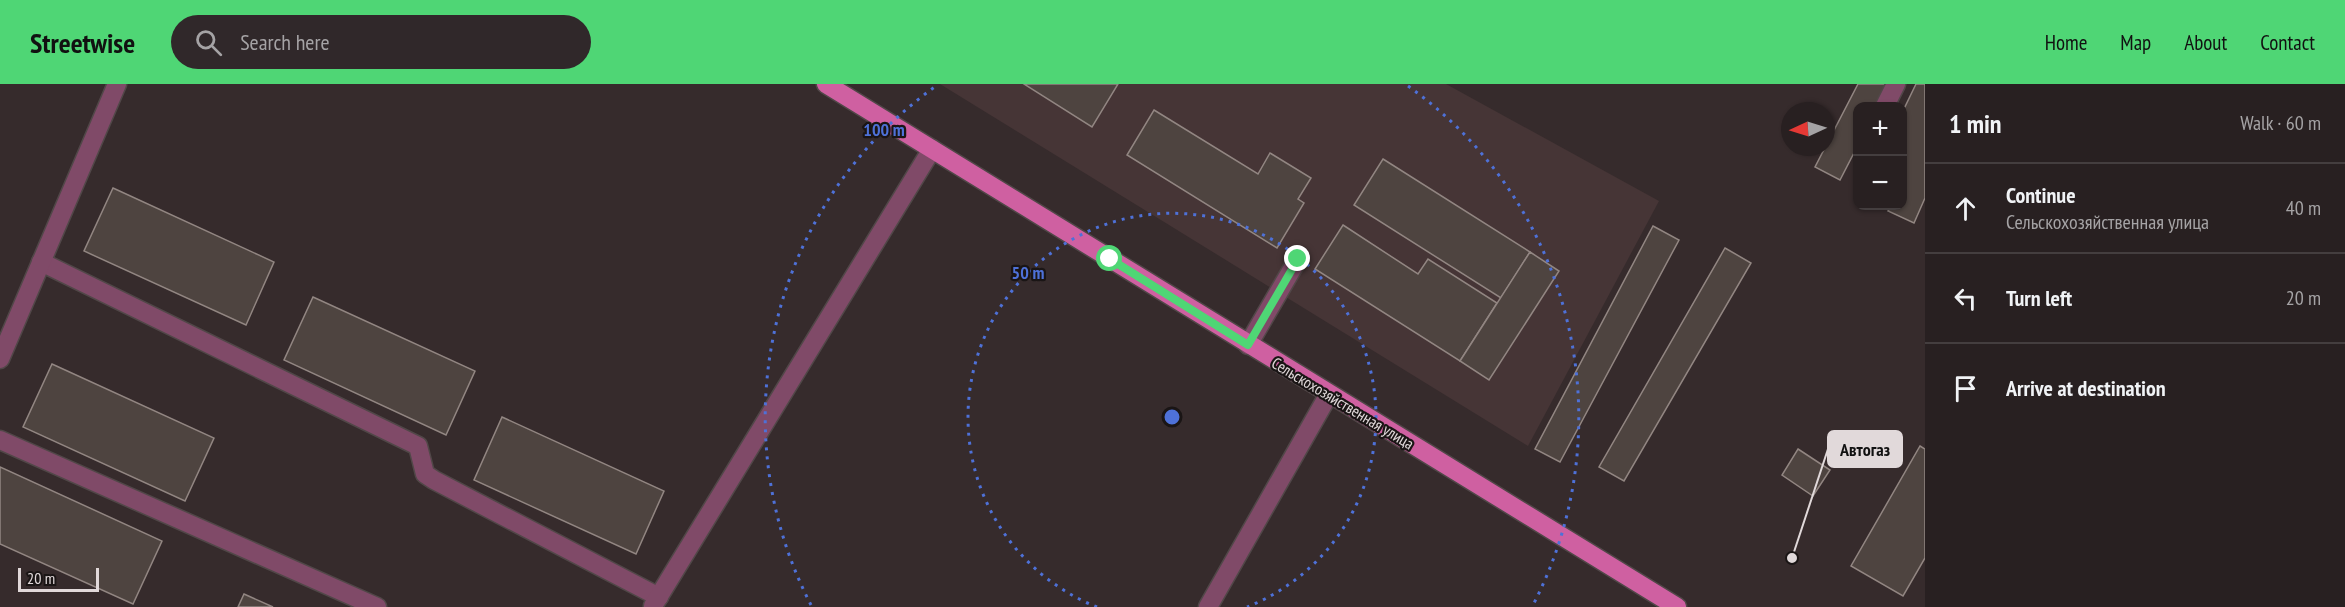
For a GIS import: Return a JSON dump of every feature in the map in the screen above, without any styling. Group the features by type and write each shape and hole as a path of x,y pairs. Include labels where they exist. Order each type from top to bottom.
{"main road":[{"name":"Сельскохозяйственная улица","path":"826,84 1677,607"}],"lane":[{"path":"0,359 117,84"},
{"path":"1887,102 1896,84"},
{"path":"41,262 418,446 424,474 656,602 932,149"},
{"path":"1248,345 1298,259"},
{"path":"1208,607 1329,394"},
{"path":"0,440 377,607"}],"shaded area":[{"path":"940,84 1446,84 1659,201 1528,446"}],"building":[{"path":"1024,84 1118,84 1092,127"},
{"path":"1858,84 1889,84 1879,102 1853,102 1853,155 1840,180 1815,167 1821,156 1835,156 1835,128"},
{"path":"1916,84 1925,84 1925,198 1914,223 1888,211 1907,210 1907,103"},
{"path":"1154,110 1258,174 1270,153 1311,178 1298,199 1304,203 1277,248 1127,155"},
{"path":"1383,159 1530,252 1501,298 1354,205"},
{"path":"113,188 274,262 246,325 84,251"},
{"path":"1343,225 1418,274 1428,259 1497,303 1460,361 1315,269"},
{"path":"1653,226 1679,240 1560,462 1535,449"},
{"path":"1725,248 1751,263 1624,481 1599,467"},
{"path":"1530,252 1559,271 1489,380 1460,361"},
{"path":"313,297 475,371 446,435 284,360"},
{"path":"52,364 214,438 185,501 23,427"},
{"path":"502,417 664,491 636,554 474,480"},
{"path":"1920,446 1925,449 1925,558 1903,596 1851,566"},
{"path":"1798,449 1830,470 1813,496 1782,475"},
{"path":"0,467 162,541 133,604 0,544"},
{"path":"244,594 273,607 238,607"}],"place":[{"name":"Автогаз","path":"1792,558"}],"route":[{"path":"1110,259 1248,345 1298,259"}]}
